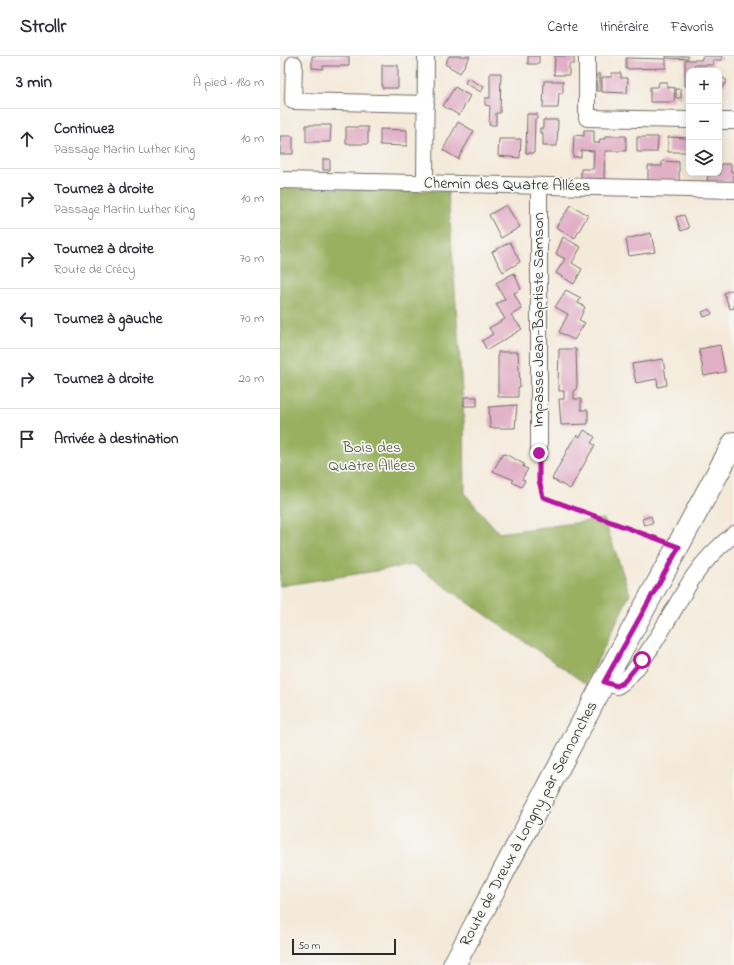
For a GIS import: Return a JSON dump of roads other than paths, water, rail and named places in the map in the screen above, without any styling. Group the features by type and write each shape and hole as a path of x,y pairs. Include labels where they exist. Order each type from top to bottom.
{"main road":[{"name":"Route de Dreux à Longny par Sennonches","path":"454,965 604,682 679,547 734,443"}],"street":[{"path":"425,183 426,56"},
{"path":"587,56 587,118 686,120"},
{"path":"294,64 293,101 426,104"},
{"path":"722,121 734,121"},
{"name":"Chemin des Quatre Allées","path":"280,180 734,190"},
{"name":"Impasse Jean-Baptiste Samson","path":"539,186 539,453"},
{"path":"604,682 617,686 623,683 642,660 695,576 717,548 734,534"}],"park label":[{"name":"Bois des Quatre Allées","path":"372,457"}]}
